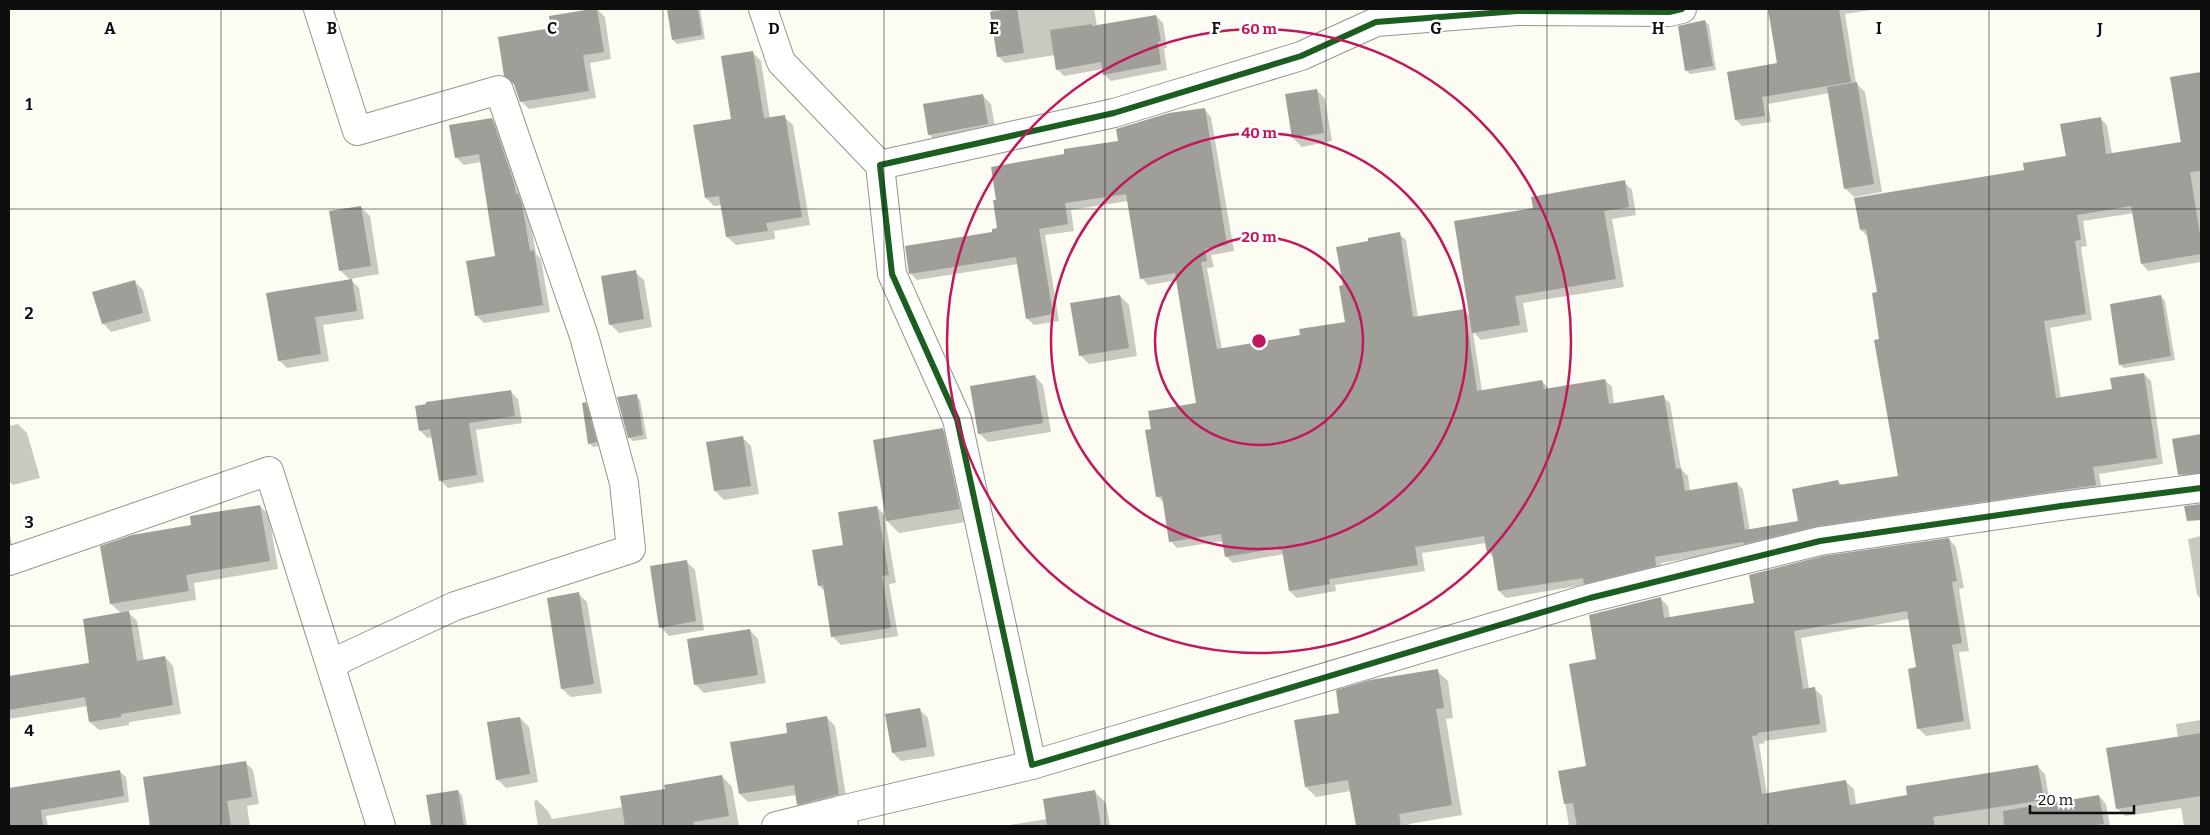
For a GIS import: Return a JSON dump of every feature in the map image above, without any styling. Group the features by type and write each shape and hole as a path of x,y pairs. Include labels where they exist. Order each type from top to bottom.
{"street":[{"path":"318,9 357,131 499,90 584,336 624,483 631,549 455,606 345,656 331,666"},
{"path":"763,9 780,62 880,165 892,274 957,419 1032,765"},
{"path":"880,165 1114,113 1301,56 1375,15 1517,12 1669,12 1682,9"},
{"path":"9,561 269,471 381,826"},
{"path":"776,826 842,818 1032,765 1590,598 1820,541 2201,488"}],"building":[{"path":"597,9 604,52 583,55 589,91 520,102 514,84 504,76 498,37 551,28 549,16"},
{"path":"667,9 698,9 702,35 672,40"},
{"path":"1017,9 1024,53 997,57 990,12"},
{"path":"1768,9 1839,9 1851,82 1762,97 1765,116 1735,120 1727,72 1777,63"},
{"path":"1156,15 1161,41 1158,42 1161,64 1103,75 1101,62 1056,70 1050,30 1092,24 1092,26"},
{"path":"1705,20 1713,66 1685,71 1678,26"},
{"path":"753,51 764,118 785,115 802,217 766,223 768,231 726,237 719,196 705,198 693,125 731,119 721,56"},
{"path":"2201,72 2201,171 2190,172 2201,241 2201,254 2141,264 2131,206 2077,215 2081,240 2075,241 2086,314 2044,321 2056,398 2112,389 2110,378 2144,373 2157,458 2093,467 2096,485 1818,526 1744,544 1743,542 1655,557 1656,566 1584,584 1583,578 1498,591 1492,552 1487,553 1484,536 1415,547 1418,565 1329,579 1330,584 1289,591 1282,550 1278,550 1278,548 1225,557 1221,534 1169,542 1162,496 1156,497 1145,430 1151,429 1148,411 1196,403 1175,273 1140,279 1126,194 1065,203 1068,224 1039,229 1053,314 1026,319 1016,257 909,274 905,246 992,232 992,229 997,228 993,200 996,200 991,167 1064,154 1064,149 1118,141 1116,129 1169,113 1205,108 1227,245 1205,249 1207,261 1201,262 1217,349 1300,335 1299,329 1345,322 1339,286 1343,285 1336,247 1400,232 1413,317 1465,309 1477,391 1542,380 1544,389 1605,379 1609,404 1664,395 1676,469 1681,468 1685,491 1737,482 1745,530 1798,521 1792,489 1838,480 1839,485 1898,476 1874,340 1879,339 1872,293 1877,292 1866,229 1860,230 1854,198 2024,170 2023,163 2066,156 2060,124 2101,117 2106,154 2181,142 2170,77"},
{"path":"1857,82 1874,184 1844,189 1827,87"},
{"path":"1317,89 1324,133 1292,138 1285,94"},
{"path":"983,94 988,124 928,135 923,104"},
{"path":"492,118 516,194 518,193 522,204 530,251 534,250 543,305 475,316 466,261 495,256 479,154 455,158 449,125"},
{"path":"1625,180 1629,207 1604,211 1616,279 1515,296 1520,325 1472,333 1454,221 1533,208 1531,197"},
{"path":"361,206 371,266 339,271 329,211"},
{"path":"636,270 644,319 609,325 601,276"},
{"path":"352,279 357,311 315,317 321,354 278,361 266,293"},
{"path":"135,280 143,313 102,324 92,292"},
{"path":"1120,295 1129,348 1079,356 1070,303"},
{"path":"2161,295 2171,356 2119,365 2110,304"},
{"path":"1035,375 1043,423 978,434 970,386"},
{"path":"511,390 515,416 469,423 477,475 439,481 430,429 419,431 415,406 426,404 426,402"},
{"path":"637,394 643,435 628,438 617,397"},
{"path":"586,402 597,442 588,444 582,403"},
{"path":"943,428 960,509 886,521 873,440"},
{"path":"2201,434 2201,473 2178,475 2172,439"},
{"path":"743,436 751,486 714,491 706,442"},
{"path":"2201,504 2201,520 2187,521 2184,506"},
{"path":"260,505 270,561 186,575 189,591 110,604 100,546 132,535 191,525 190,516"},
{"path":"877,506 889,575 882,576 891,628 831,637 823,585 818,586 812,550 843,545 838,512"},
{"path":"1949,538 1957,581 1952,582 1962,643 1952,645 1964,721 1917,729 1908,669 1916,667 1907,611 1794,631 1803,689 1815,687 1820,724 1757,733 1758,735 1752,736 1762,794 1846,780 1850,805 1907,795 1906,786 2038,765 2044,800 1933,817 1935,826 1577,826 1573,803 1564,804 1558,771 1586,766 1569,664 1596,659 1589,615 1661,597 1664,618 1754,603 1749,575 1823,556"},
{"path":"687,560 696,621 659,628 650,566"},
{"path":"579,592 594,684 561,689 547,598"},
{"path":"129,611 137,661 165,656 173,705 89,722 85,697 9,710 9,676 89,663 83,619"},
{"path":"750,629 758,675 694,685 687,639"},
{"path":"1438,669 1444,708 1436,709 1452,805 1399,814 1401,826 1356,826 1348,780 1305,787 1294,720 1339,713 1336,690 1370,680"},
{"path":"920,708 927,747 892,753 885,714"},
{"path":"827,716 839,794 797,805 794,785 739,794 730,742 787,733 786,723"},
{"path":"520,717 530,774 496,780 487,722"},
{"path":"2201,733 2201,796 2116,809 2106,748"},
{"path":"246,761 252,797 227,801 231,826 150,826 143,777"},
{"path":"120,770 124,796 41,810 43,826 9,826 9,788"},
{"path":"722,775 729,816 693,822 694,826 625,826 620,796 665,789 664,785"},
{"path":"458,790 464,826 431,826 426,795"},
{"path":"1095,790 1101,826 1047,826 1043,799"},
{"path":"2099,795 2104,824 2088,826 2004,826 2003,811"}],"cycle path":[{"path":"1682,9 1669,12 1517,11 1376,22 1301,56 1114,113 880,165 892,274 957,419 1032,765 1590,598 1820,541 2201,488"}]}
